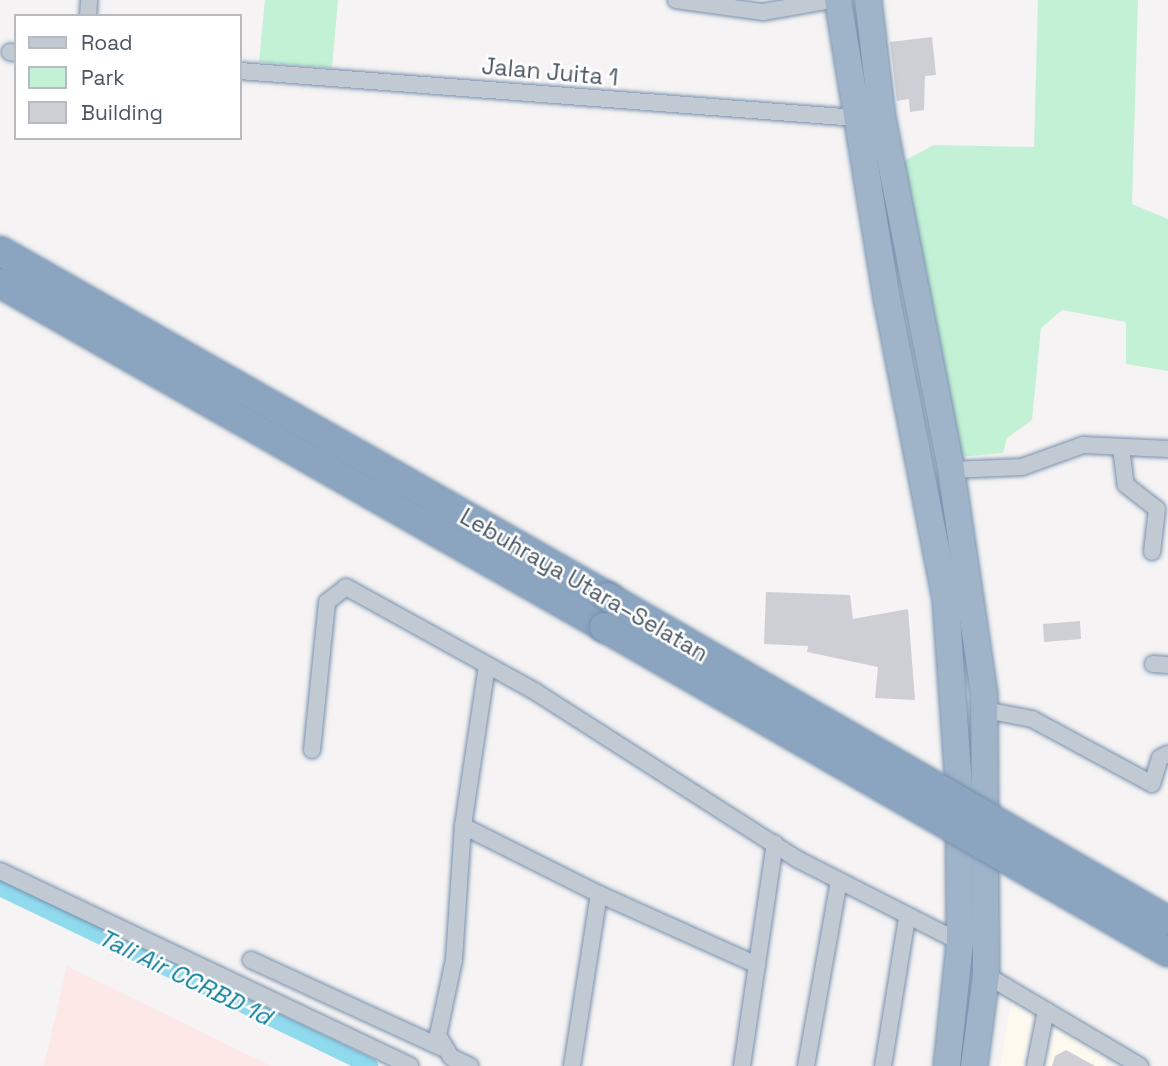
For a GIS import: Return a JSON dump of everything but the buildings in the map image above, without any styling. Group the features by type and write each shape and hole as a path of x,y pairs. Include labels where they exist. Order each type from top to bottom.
{"highway":[{"path":"838,0 856,118 946,600 959,787 960,942 947,1066"},
{"path":"868,0 882,117 951,470 978,640 985,710 986,975 974,1066"},
{"name":"Lebuhraya Utara–Selatan","path":"0,251 608,597 1168,921"},
{"name":"Lebuhraya Utara–Selatan","path":"0,284 604,627 1168,952"}],"street":[{"path":"676,1 763,12 831,0"},
{"name":"Jalan Juita 1","path":"242,71 856,118"},
{"path":"951,470 1022,467 1083,445 1168,449"},
{"path":"1121,447 1126,485 1157,509 1152,552"},
{"path":"312,750 327,602 346,587 487,666 839,881 907,918 960,942"},
{"path":"442,1048 438,1035 454,960 463,826 487,666"},
{"path":"985,710 1032,719 1152,784 1160,758 1168,754"},
{"path":"463,826 599,894 757,965"},
{"path":"741,1066 775,843"},
{"path":"0,871 410,1066"},
{"path":"806,1066 839,881"},
{"path":"572,1066 599,894"},
{"path":"883,1066 907,918"},
{"path":"251,960 442,1048 470,1066"},
{"path":"986,975 1140,1066"},
{"path":"1035,1066 1046,1010"}],"shaded area":[{"path":"67,966 271,1066 44,1066"},
{"path":"1015,981 1111,1034 1105,1066 1000,1066"}],"green space":[{"path":"265,0 338,0 332,68 259,62"},
{"path":"1038,0 1138,0 1132,204 1168,219 1168,371 1126,364 1126,322 1062,310 1041,328 1032,420 1007,438 1003,453 958,457 904,161 934,145 1034,147"}],"waterway":[{"name":"Tali Air CCRBD 1d","path":"0,888 370,1066"}]}
